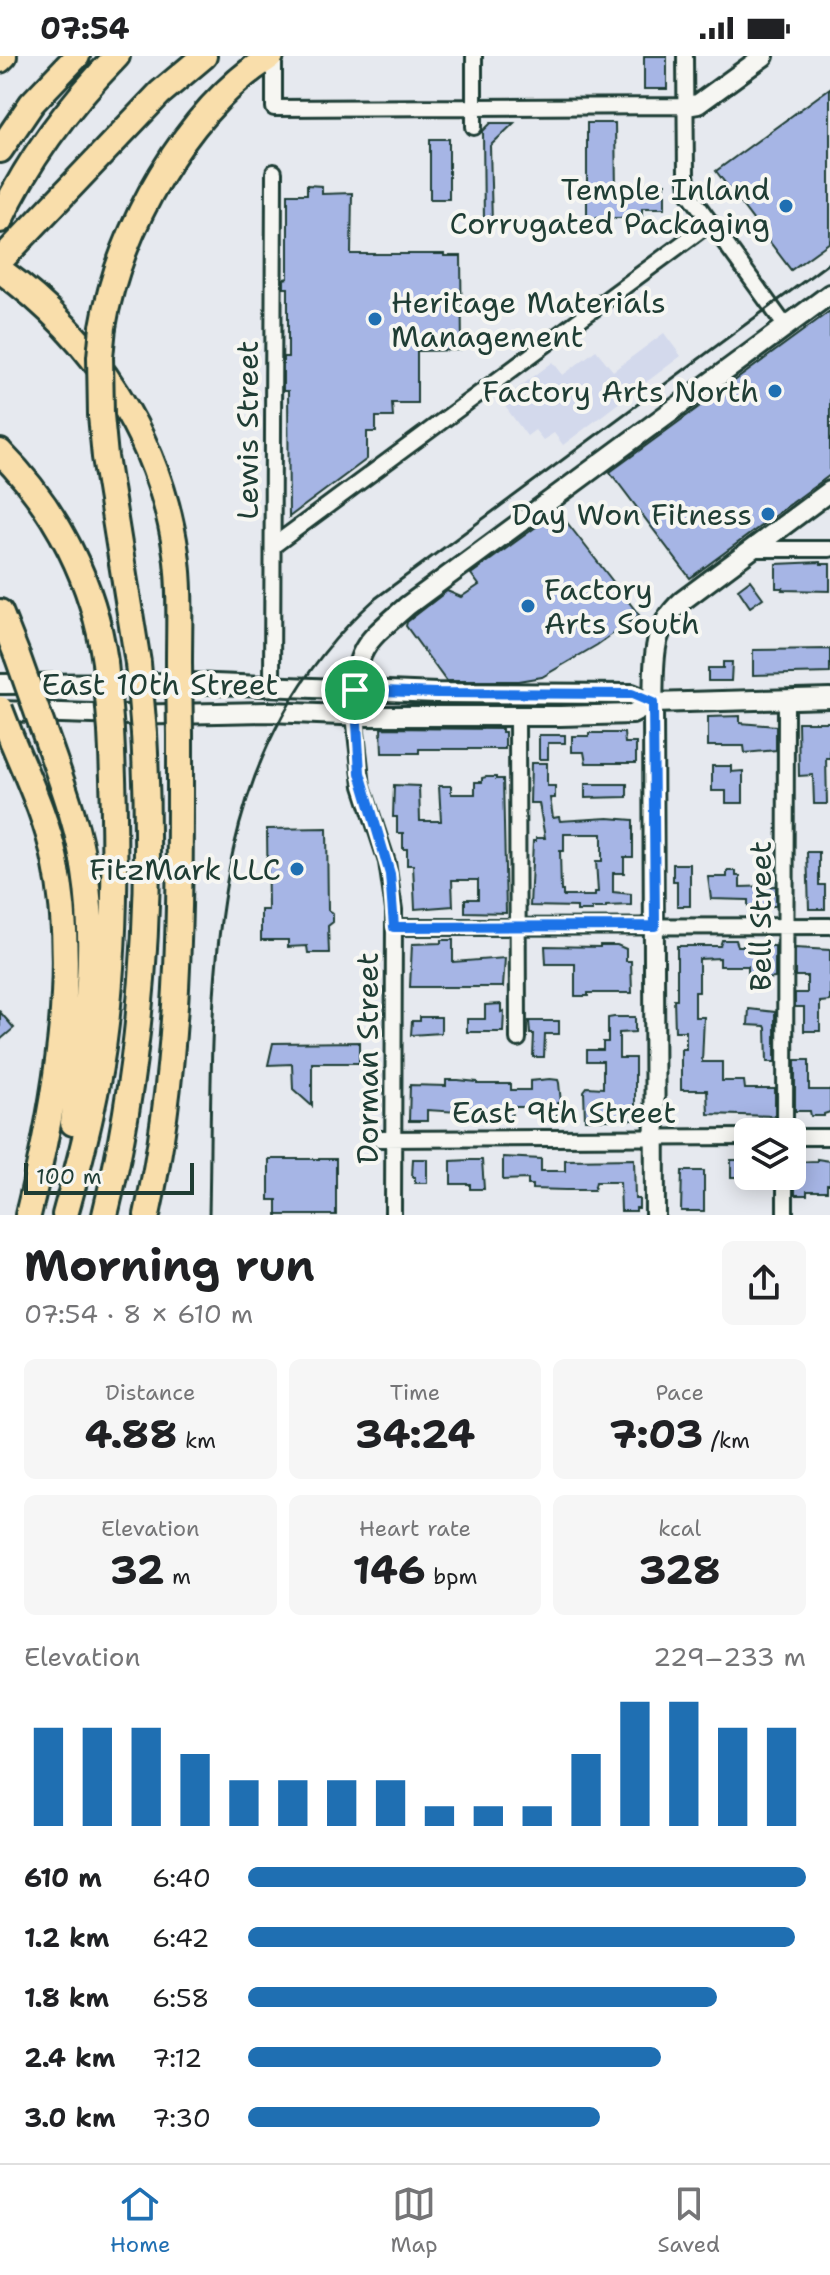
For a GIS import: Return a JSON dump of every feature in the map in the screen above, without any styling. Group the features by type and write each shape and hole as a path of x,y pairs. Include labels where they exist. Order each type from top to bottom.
{"highway":[{"path":"0,150 32,103 77,56"},
{"path":"0,220 36,153 89,85 117,56"},
{"path":"0,261 160,93 204,56"},
{"path":"105,1215 125,1123 144,975 149,823 138,663 101,415 103,327 113,276 136,218 186,139 223,95 255,66 272,56"},
{"path":"8,276 76,340 109,379 128,408 151,458 171,522 177,556 180,735 177,992 162,1136 147,1215"},
{"path":"0,452 35,491 76,562 97,617 105,662 111,731 114,878 109,996 93,1102 63,1215"},
{"path":"0,612 50,748 82,852 88,895 90,946 86,1014 63,1215"},
{"path":"0,710 40,809 55,856 63,911 56,1070 28,1215"}],"street":[{"path":"272,56 274,108 686,106 698,104 764,56"},
{"path":"474,56 474,127"},
{"path":"685,56 686,183 694,202 786,327"},
{"name":"Lewis Street","path":"272,687 274,172"},
{"path":"273,546 710,223"},
{"path":"354,715 356,665 364,648 407,606 830,294"},
{"path":"655,1215 653,703 658,635 663,622 676,606 830,491"},
{"path":"752,549 830,549"},
{"name":"East 10th Street","path":"0,684 175,683 437,693 632,694 653,703 830,698"},
{"name":"Bell Street","path":"785,1118 786,699"},
{"name":"East 10th Street","path":"0,710 108,715 270,712 354,715 632,714 653,703"},
{"name":"Dorman Street","path":"354,715 362,786 390,874 394,927 386,1138 393,1215"},
{"path":"517,715 518,1039"},
{"path":"394,927 830,926"},
{"name":"East 9th Street","path":"386,1138 734,1137"},
{"path":"806,1137 830,1137"},
{"path":"785,1190 785,1215"}],"shaded area":[{"path":"664,333 681,356 563,445 554,433 543,440 535,430 527,436 501,401 553,362 563,375 596,350 613,371"}],"building":[{"path":"644,56 667,56 667,89 644,89"},
{"name":"Temple Inland Corrugated Packaging","path":"830,88 830,242 791,270 716,171"},
{"path":"491,123 514,123 490,146 492,223 484,223 483,131"},
{"path":"587,123 615,123 616,192 633,192 633,184 665,183 665,208 642,208 642,218 587,218"},
{"path":"430,139 449,139 449,199 430,199"},
{"name":"Heritage Materials Management","path":"307,185 322,186 322,194 352,193 351,254 461,256 462,350 417,351 417,403 392,403 393,417 376,417 376,432 367,432 367,459 289,517 288,391 283,391 283,357 288,357 288,288 284,288 284,279 288,278 288,194 307,194"},
{"name":"Factory Arts North","path":"830,311 830,475 690,578 610,472"},
{"name":"Factory Arts South","path":"558,511 639,615 597,645 542,677 518,681 446,681 406,626 407,622 447,591 461,597 479,585 471,574"},
{"path":"776,564 830,564 830,591 776,588"},
{"path":"750,580 763,598 750,607 738,589"},
{"path":"830,649 830,673 753,675 753,650"},
{"path":"723,662 732,662 731,681 708,681 708,668 723,668"},
{"path":"740,716 740,723 776,726 776,750 745,753 744,746 708,746 708,717"},
{"path":"798,722 830,722 830,758 826,758 827,804 814,804 813,775 799,776"},
{"path":"381,728 502,729 505,732 505,749 419,749 419,753 382,753"},
{"path":"589,733 624,733 625,743 636,743 636,763 586,763 584,752 572,752 572,736 589,736"},
{"path":"539,735 565,735 565,743 548,743 548,759 539,759"},
{"path":"531,763 547,763 547,786 555,786 555,798 550,798 553,818 559,817 560,821 633,820 633,857 624,857 624,873 613,873 613,892 631,894 631,905 592,908 592,911 577,911 577,907 530,906 533,841 545,838 539,803 530,803","holes":["564,834 602,834 602,861 596,861 598,892 595,896 563,896 560,851 564,851"]},
{"path":"712,766 731,766 731,772 743,771 743,803 726,803 726,791 712,791"},
{"path":"496,777 503,779 506,913 465,912 465,899 478,899 478,880 452,880 453,906 415,909 413,865 407,865 403,833 397,833 397,817 393,817 394,785 419,786 420,821 441,821 439,786 451,786 451,794 475,794 475,782"},
{"path":"585,784 627,784 627,797 585,798"},
{"name":"FitzMark LLC","path":"327,828 328,910 333,914 333,922 328,926 329,953 308,953 307,946 288,947 288,940 261,940 261,910 268,910 267,829"},
{"path":"807,852 819,852 819,885 825,885 825,909 809,909"},
{"path":"673,864 690,864 690,906 677,906"},
{"path":"727,871 736,871 736,876 740,876 740,887 776,886 776,906 748,906 748,900 711,899 708,877 727,877"},
{"path":"441,940 453,940 453,962 505,958 503,987 410,987 412,944 441,943"},
{"path":"722,940 736,940 738,946 775,946 775,978 763,979 763,988 748,988 748,966 720,966 720,958 699,959 695,1017 704,1017 702,1062 722,1062 722,1081 744,1081 745,1089 775,1089 775,1116 708,1114 707,1090 681,1090 681,1049 686,1049 686,1031 675,1031 677,946 720,946"},
{"path":"617,945 626,949 626,961 631,961 632,993 575,996 575,964 546,964 545,946"},
{"path":"795,948 830,950 830,1001 820,1002 820,1031 804,1031 804,1007 795,1007 795,993 807,993 807,976 795,976"},
{"path":"501,1004 501,1012 504,1011 503,1032 467,1032 467,1019 485,1019 485,1005"},
{"path":"749,1009 775,1012 775,1062 767,1062 765,1026 748,1025"},
{"path":"0,1012 14,1028 0,1040"},
{"path":"420,1017 441,1017 441,1033 411,1035 412,1021 420,1021"},
{"path":"635,1017 635,1032 619,1033 619,1058 635,1058 635,1120 585,1120 584,1091 587,1087 603,1088 603,1061 587,1061 587,1050 603,1050 603,1042 608,1042 608,1018"},
{"path":"529,1021 559,1021 559,1034 545,1034 544,1057 533,1057 534,1034 530,1034"},
{"path":"359,1042 359,1063 312,1063 312,1106 293,1089 292,1064 268,1065 273,1043"},
{"path":"795,1060 809,1060 809,1090 830,1090 830,1112 824,1116 811,1116 810,1111 795,1111"},
{"path":"550,1079 559,1083 561,1103 557,1103 557,1117 532,1116 532,1107 513,1107 511,1117 502,1117 502,1108 478,1109 475,1113 427,1110 427,1121 409,1121 410,1085 446,1086 446,1080 458,1080 477,1084 511,1084 511,1090 530,1090 530,1081"},
{"path":"503,1157 541,1159 541,1171 565,1171 565,1160 634,1159 635,1199 639,1199 639,1208 636,1211 621,1211 620,1182 596,1182 594,1190 566,1190 532,1189 528,1179 503,1180"},
{"path":"269,1159 336,1159 336,1215 277,1215 277,1200 269,1200"},
{"path":"413,1159 427,1159 427,1183 415,1183 415,1177 412,1177"},
{"path":"482,1160 484,1189 470,1189 470,1184 451,1184 451,1161"},
{"path":"731,1160 734,1160 734,1177 731,1177"},
{"path":"830,1161 827,1191 807,1191 807,1195 795,1195 795,1190 806,1190 806,1162"},
{"path":"682,1171 704,1171 704,1211 681,1211"}],"railway":[{"path":"209,1215 216,965 226,884 245,806 274,732 317,662 376,598 830,262"}],"place":[{"name":"Temple Inland Corrugated Packaging","path":"786,206"},
{"name":"Heritage Materials Management","path":"375,319"},
{"name":"Factory Arts North","path":"775,391"},
{"name":"Day Won Fitness","path":"768,514"},
{"name":"Factory Arts South","path":"528,606"},
{"name":"FitzMark LLC","path":"297,869"}],"route":[{"path":"355,690 632,694 653,703 655,926 394,927 390,874 364,795 357,758 355,690"}]}
